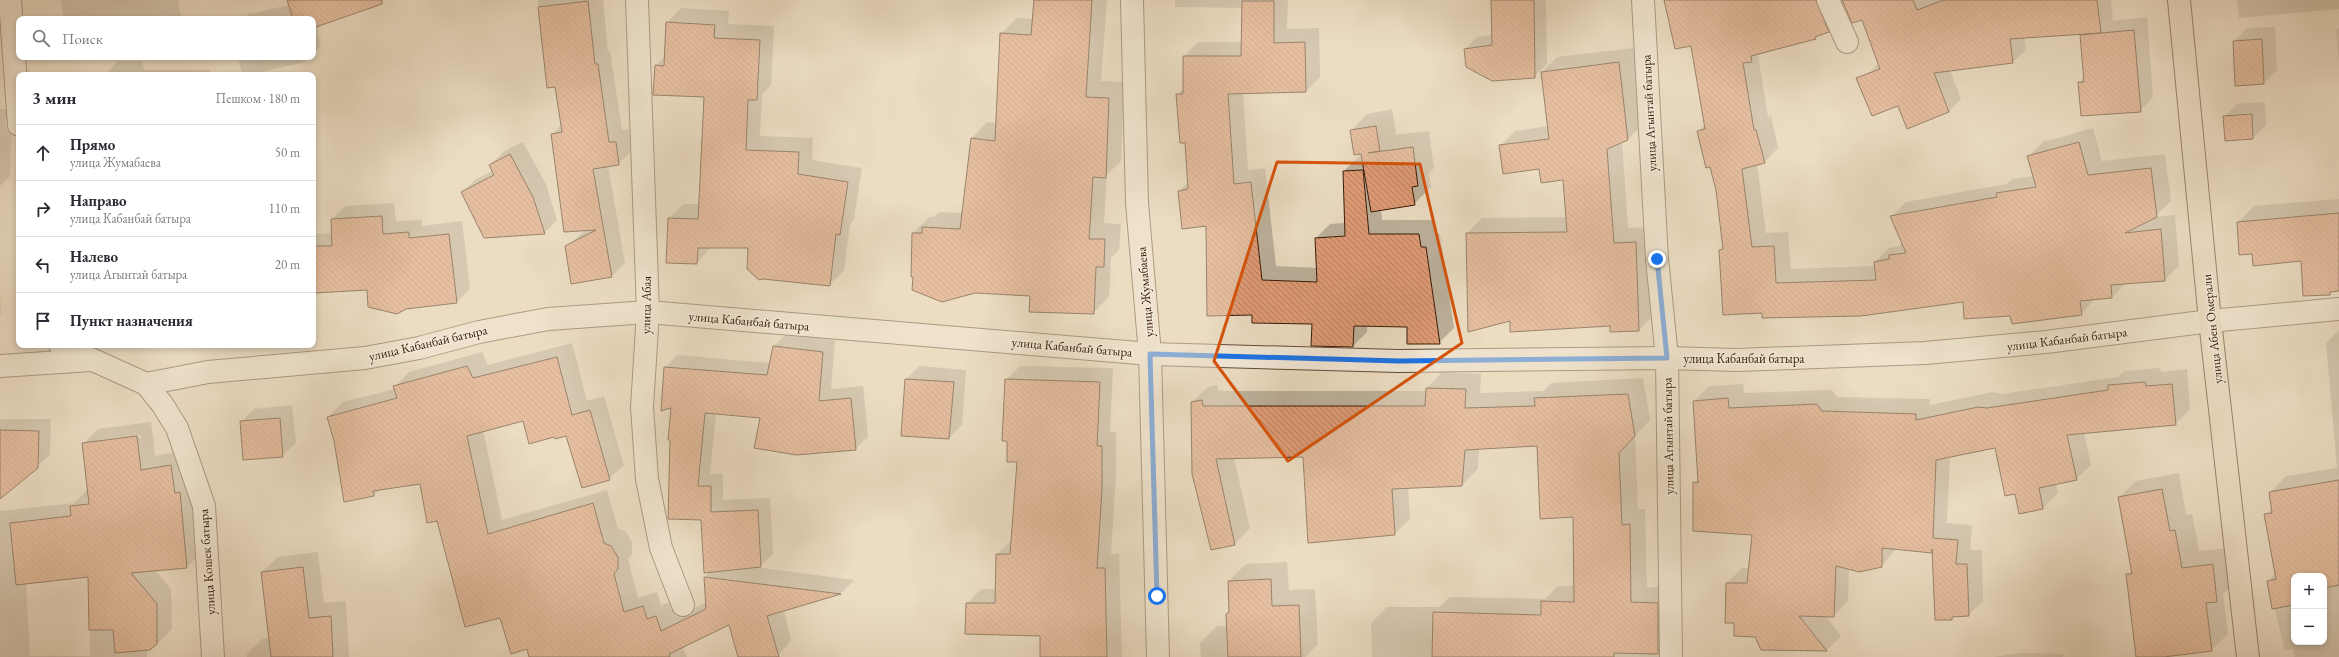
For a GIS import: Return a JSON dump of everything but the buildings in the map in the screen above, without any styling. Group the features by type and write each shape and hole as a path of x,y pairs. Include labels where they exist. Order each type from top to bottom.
{"main road":[{"name":"улица Абен Омерали","path":"2179,0 2210,321 2248,657"}],"street":[{"path":"10,0 16,83"},
{"name":"улица Абая","path":"636,0 648,312 642,407 647,479 661,548 683,605"},
{"name":"улица Жумабаева","path":"1132,0 1137,203 1150,354 1158,657"},
{"name":"улица Агынтай батыра","path":"1643,0 1657,259 1667,358 1672,657"},
{"path":"1828,0 1847,42"},
{"name":"улица Кабанбай батыра","path":"146,384 208,372 365,358 419,348 479,332 548,318 648,312 1150,354 1399,361 1667,358 1736,360 1924,353 2046,342 2210,321 2339,309"},
{"name":"улица Кошек батыра","path":"67,348 146,384 162,404 177,428 204,506 213,657"},
{"path":"0,366 94,360"}],"highlighted area":[{"path":"1277,162 1420,164 1462,343 1288,461 1214,361"}],"route":[{"path":"1157,596 1150,354 1399,361 1546,361 1667,358 1657,259"}]}
